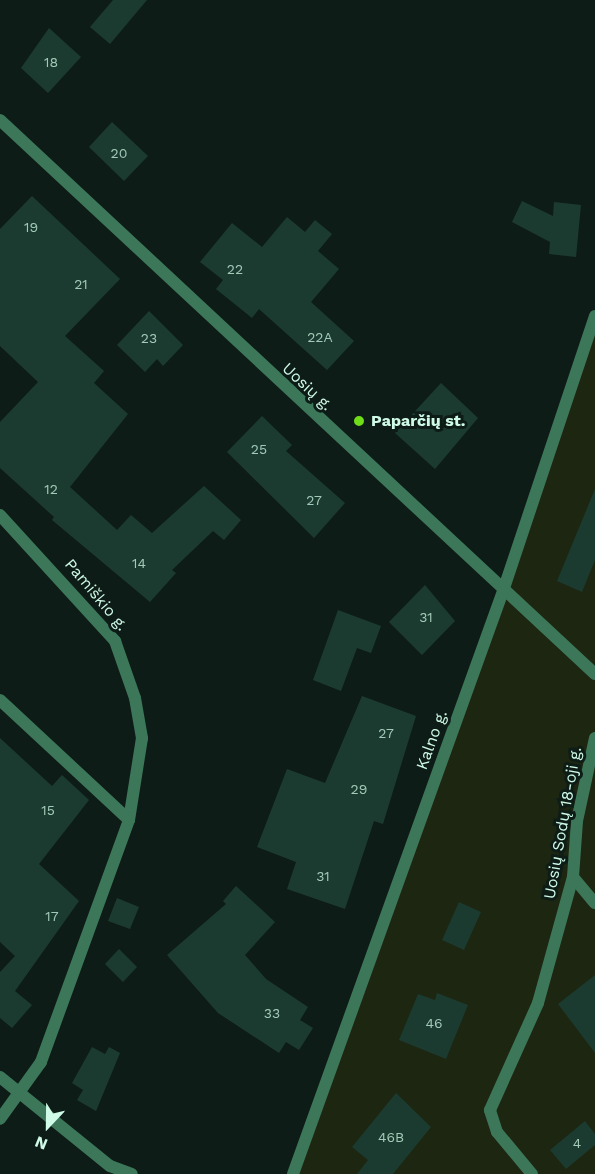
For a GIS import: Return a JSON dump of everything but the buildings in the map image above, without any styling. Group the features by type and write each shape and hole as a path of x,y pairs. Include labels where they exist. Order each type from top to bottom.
{"street":[{"name":"Uosių g.","path":"0,120 503,591 595,674"},
{"name":"Kalno g.","path":"292,1174 503,591 595,316"},
{"name":"Pamiškio g.","path":"0,515 115,640 135,698 142,738 129,820 41,1062 20,1095 0,1119"},
{"path":"0,700 129,820"},
{"name":"Uosių Sodų 18-oji g.","path":"532,1174 497,1132 490,1110 538,1003 573,877 577,821 595,738"},
{"path":"573,877 595,903"},
{"path":"0,1077 110,1166 132,1174"}],"green space":[{"path":"595,333 595,1174 298,1174"}],"place":[{"name":"Paparčių st.","path":"359,421"}]}
